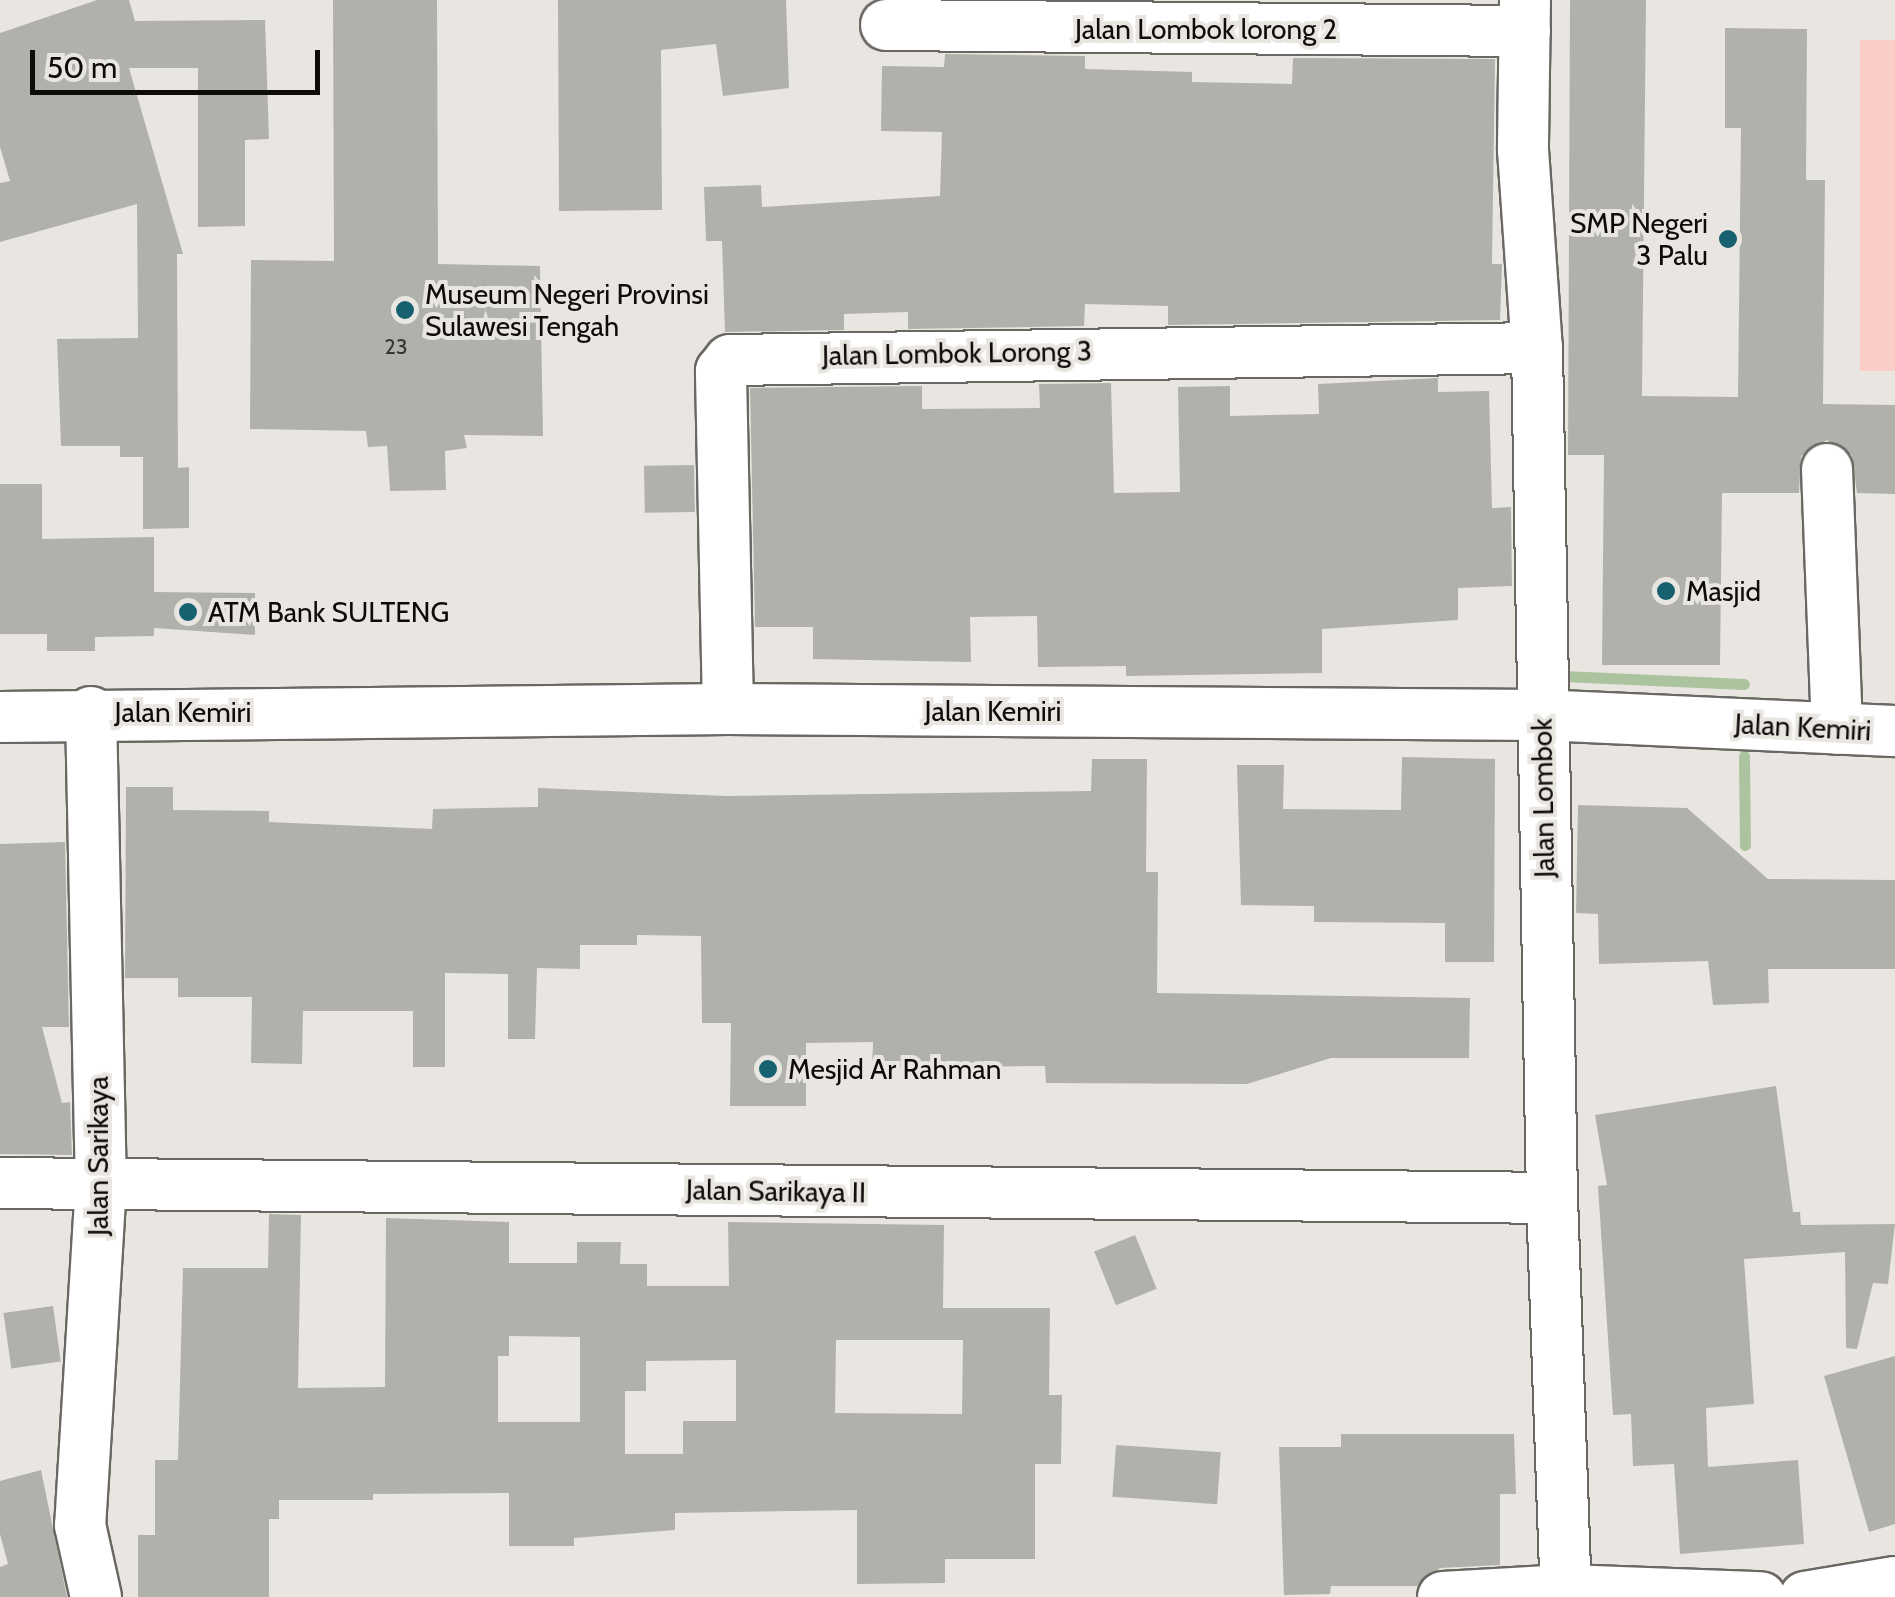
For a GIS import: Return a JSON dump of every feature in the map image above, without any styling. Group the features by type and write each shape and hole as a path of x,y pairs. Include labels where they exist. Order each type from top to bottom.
{"street":[{"name":"Jalan Lombok lorong 2","path":"886,25 1035,14 1525,16"},
{"name":"Jalan Lombok","path":"1525,16 1523,150 1537,348 1552,1198 1566,1594"},
{"name":"Jalan Lombok Lorong 3","path":"728,710 721,371 730,360 1537,348"},
{"path":"1827,469 1837,729"},
{"name":"Jalan Kemiri","path":"0,717 91,712 580,716 728,710 1541,715 1895,731"},
{"name":"Jalan Sarikaya","path":"91,712 101,1184 80,1525 96,1597"},
{"name":"Jalan Sarikaya II","path":"0,1183 1552,1198"},
{"path":"1805,1597 1895,1582"},
{"path":"1443,1597 1761,1597"}],"shaded area":[{"path":"1860,40 1895,40 1895,371 1860,371"}],"building":[{"path":"97,0 129,0 135,21 265,20 269,139 245,140 245,226 198,227 198,68 129,68 183,254 177,254 178,468 189,467 189,528 143,529 143,457 120,457 120,446 61,446 57,339 138,338 137,204 0,242 0,183 10,181 0,147 0,33"},
{"path":"333,0 437,0 438,264 540,266 543,436 464,435 467,448 445,451 446,490 390,491 387,446 368,447 366,431 250,429 251,260 334,261"},
{"path":"558,0 786,0 789,88 723,96 716,44 661,50 662,210 559,211"},
{"path":"1570,0 1646,0 1642,396 1738,397 1741,128 1725,128 1725,28 1807,29 1806,180 1825,180 1823,404 1895,405 1895,494 1857,493 1852,455 1827,440 1801,456 1799,493 1722,493 1720,665 1602,665 1604,455 1568,455"},
{"path":"945,54 1085,56 1085,69 1192,72 1192,82 1292,84 1293,58 1495,59 1492,264 1502,264 1500,320 1168,325 1168,306 1085,304 1084,326 908,329 908,312 844,314 844,330 725,332 722,241 706,241 704,187 761,185 762,207 940,196 942,132 881,131 882,66 944,67"},
{"path":"1438,378 1438,392 1489,391 1492,508 1511,507 1512,586 1458,588 1458,620 1322,629 1322,673 1126,676 1126,666 1038,667 1037,616 970,617 971,662 813,659 813,627 755,627 750,388 922,386 922,409 1040,408 1039,384 1111,383 1114,493 1180,492 1178,387 1230,386 1230,416 1319,414 1318,384"},
{"path":"694,465 695,512 645,513 644,466"},
{"path":"0,484 42,484 42,539 154,537 154,592 255,593 255,635 154,628 154,636 95,637 95,651 47,651 47,634 0,634"},
{"path":"1402,757 1495,759 1494,962 1445,962 1445,923 1314,922 1314,906 1241,905 1237,765 1284,765 1283,809 1401,810"},
{"path":"1092,759 1147,759 1146,872 1158,872 1157,993 1470,998 1469,1058 1331,1058 1247,1084 1046,1083 1045,1066 872,1068 873,1042 806,1043 806,1106 730,1106 731,1023 702,1023 701,936 637,935 637,945 580,945 580,969 537,968 535,1039 508,1039 508,974 445,973 445,1067 413,1067 413,1011 303,1011 302,1064 251,1063 252,997 178,997 178,978 125,978 126,787 173,787 173,810 269,811 269,822 432,829 433,809 538,807 538,788 727,796 1091,791"},
{"path":"1578,805 1687,808 1768,879 1895,880 1895,969 1768,969 1769,1003 1713,1005 1708,961 1599,964 1598,914 1576,913"},
{"path":"65,842 69,1027 42,1027 62,1103 70,1102 72,1155 0,1154 0,844"},
{"path":"1776,1086 1793,1212 1800,1212 1801,1225 1895,1224 1888,1284 1873,1283 1857,1349 1846,1348 1845,1252 1744,1259 1754,1404 1706,1408 1708,1467 1798,1460 1804,1544 1680,1554 1674,1464 1633,1466 1631,1414 1613,1415 1598,1186 1607,1185 1595,1115"},
{"path":"269,1214 301,1215 298,1388 385,1387 386,1218 509,1222 509,1263 577,1263 577,1242 621,1242 620,1264 647,1264 647,1286 729,1286 728,1222 944,1225 943,1308 1050,1308 1049,1395 1062,1395 1061,1464 1035,1464 1035,1559 945,1559 945,1583 857,1584 857,1510 675,1513 675,1530 574,1538 574,1546 509,1546 509,1493 373,1494 373,1500 279,1500 279,1519 269,1519 269,1597 138,1597 138,1535 155,1535 155,1460 178,1460 183,1268 268,1268","holes":["509,1336 580,1337 580,1422 498,1422 498,1356 509,1356","836,1340 963,1340 962,1414 835,1413","736,1360 736,1421 683,1421 683,1454 625,1454 625,1391 646,1391 646,1361"]},
{"path":"1135,1235 1157,1289 1116,1305 1094,1251"},
{"path":"53,1306 61,1361 11,1368 3,1313"},
{"path":"1895,1356 1895,1524 1869,1532 1824,1376"},
{"path":"1341,1434 1514,1434 1516,1494 1500,1494 1500,1565 1440,1568 1417,1586 1331,1586 1330,1594 1284,1595 1279,1447 1341,1447"},
{"path":"1116,1445 1221,1452 1217,1504 1112,1497"},
{"path":"41,1470 67,1597 0,1597 0,1567 8,1564 0,1534 0,1481"}],"waterway":[{"path":"1562,667 1562,676 1744,684"},
{"path":"1744,756 1745,845"}],"place":[{"name":"SMP Negeri 3 Palu","path":"1728,239"},
{"name":"Museum Negeri Provinsi Sulawesi Tengah","path":"405,310"},
{"name":"Masjid","path":"1666,591"},
{"name":"ATM Bank SULTENG","path":"188,612"},
{"name":"Mesjid Ar Rahman","path":"768,1069"}]}
